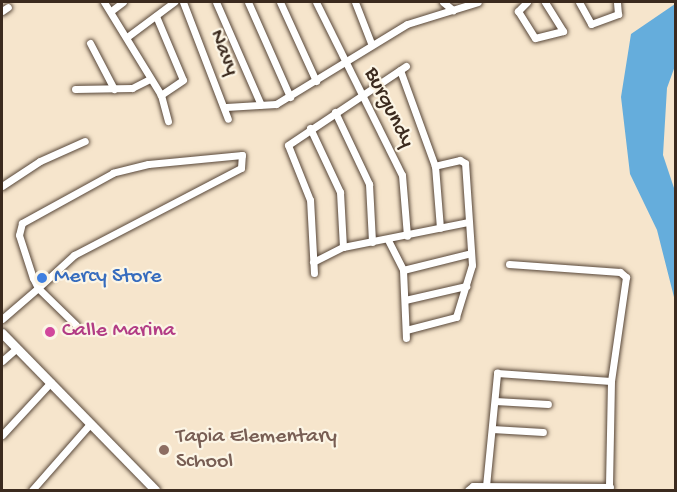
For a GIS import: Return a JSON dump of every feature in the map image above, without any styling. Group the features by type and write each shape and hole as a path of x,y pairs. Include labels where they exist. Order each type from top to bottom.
{"main road":[{"path":"2,333 155,490"}],"street":[{"path":"104,2 127,37 148,80 161,95 168,121"},
{"path":"111,11 123,2"},
{"path":"127,37 174,2"},
{"name":"Navy","path":"183,2 226,107 228,118"},
{"path":"216,2 261,105"},
{"path":"248,2 290,97"},
{"path":"280,2 316,81"},
{"name":"Burgundy","path":"316,2 343,62 363,93 402,175 407,236"},
{"path":"355,2 371,43"},
{"path":"443,2 453,10"},
{"path":"226,107 261,105 290,97 371,43 407,24 478,2"},
{"path":"527,2 518,11 535,38 563,31 546,2"},
{"path":"579,2 591,24 618,14 617,2"},
{"path":"156,16 183,80 161,95"},
{"path":"90,43 114,89"},
{"path":"314,273 310,200 288,149 290,141 403,68 435,166 440,228"},
{"path":"75,89 132,88 148,80"},
{"path":"335,112 369,184 372,242"},
{"path":"310,128 340,192 343,247"},
{"path":"2,186 40,161 85,141"},
{"path":"2,319 38,288 74,255 241,168 242,156 148,164 113,173 22,223 19,235 38,288 76,325"},
{"path":"387,240 403,270 406,334 456,317 466,286 471,253 465,163 460,160 435,166"},
{"path":"313,262 343,247 468,222"},
{"path":"403,270 471,253"},
{"path":"468,490 490,488 610,489 611,381 624,274 509,264"},
{"path":"405,300 466,286"},
{"path":"2,361 16,349"},
{"path":"490,488 497,373 611,381"},
{"path":"2,435 51,382"},
{"path":"495,401 548,404"},
{"path":"32,490 90,424"},
{"path":"492,429 543,432"}],"water":[{"path":"675,4 675,66 667,88 663,155 675,191 675,301 657,230 630,174 621,97 631,34"}],"place":[{"name":"Mercy Store","path":"42,278"},
{"name":"Calle Marina","path":"50,332"},
{"name":"Tapia Elementary School","path":"164,450"}]}
